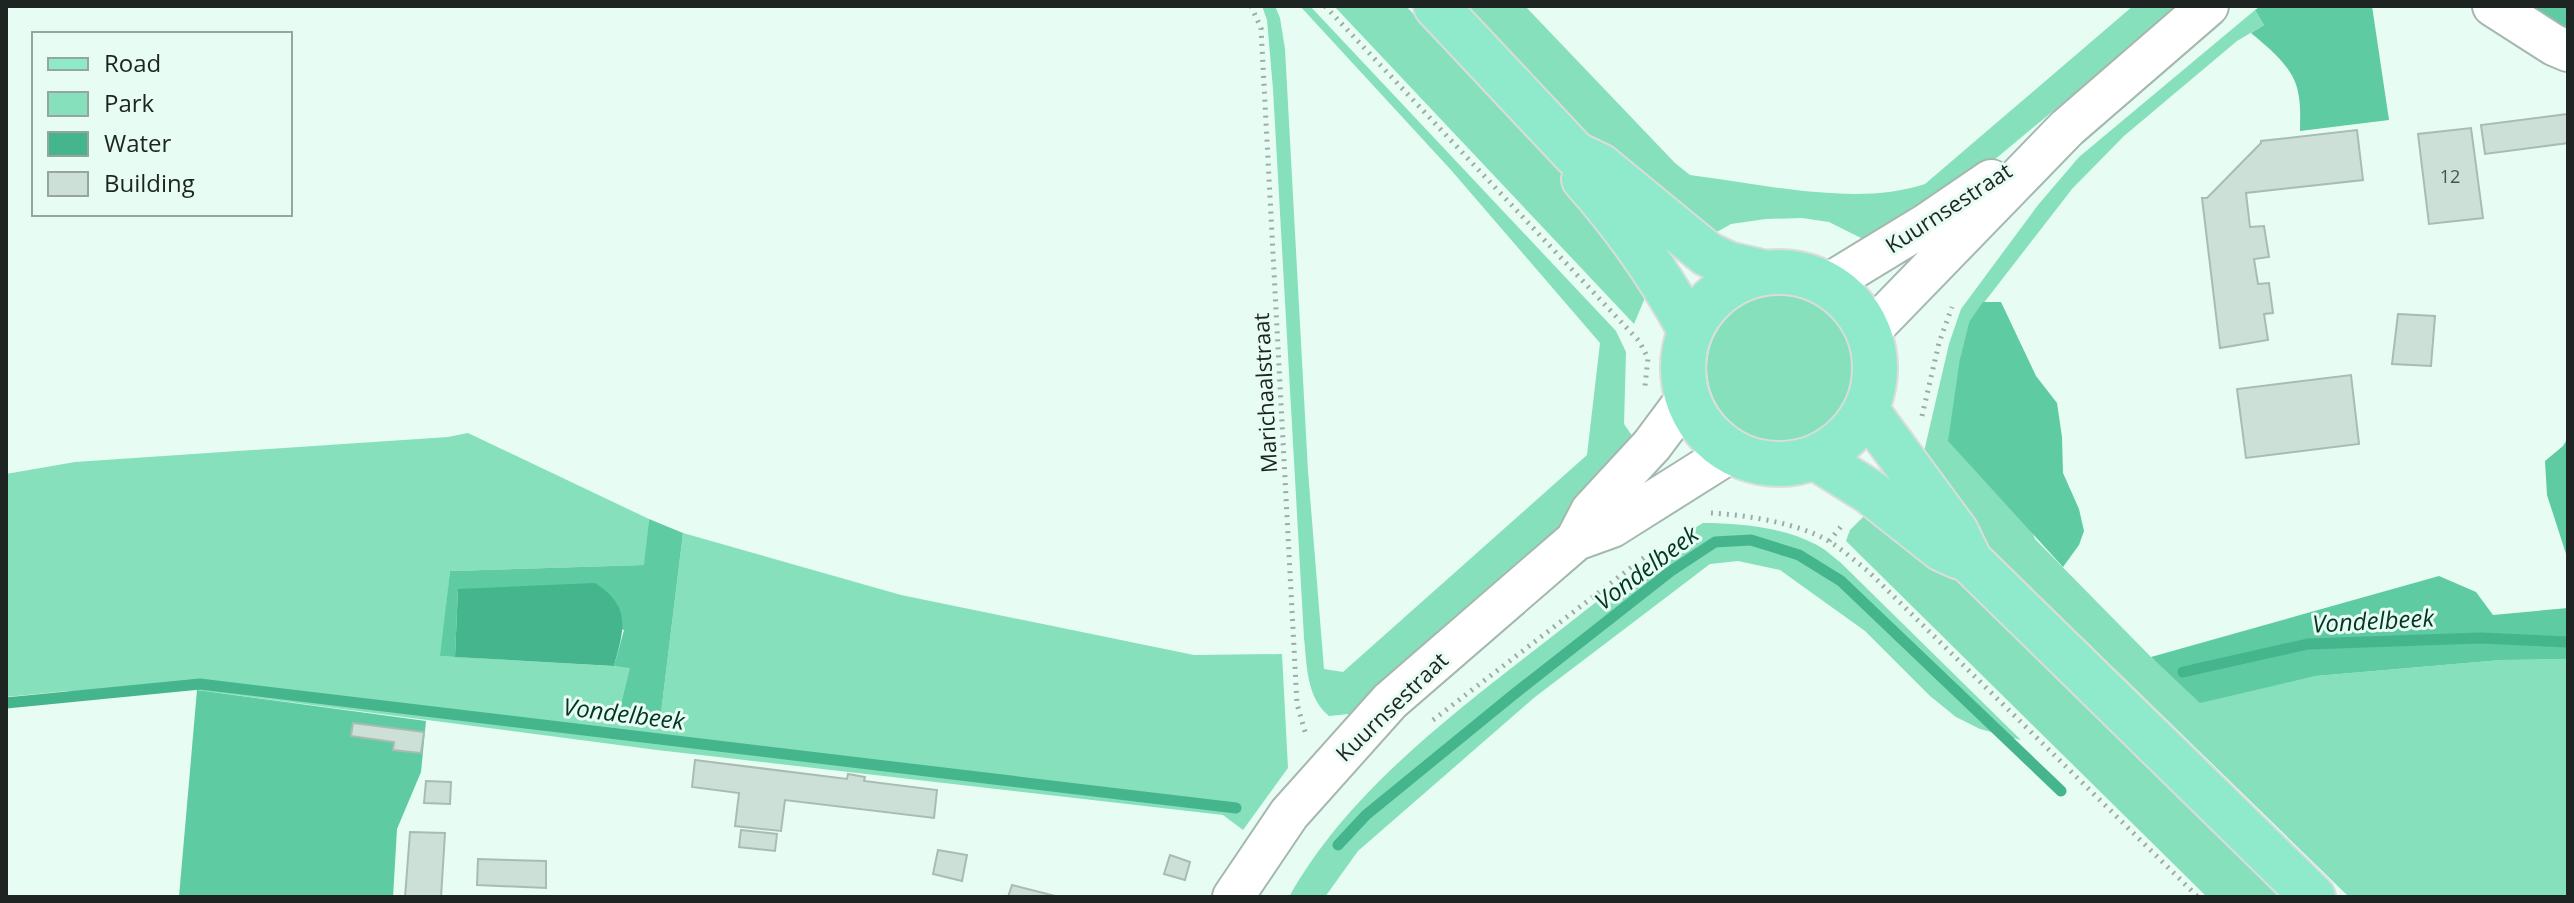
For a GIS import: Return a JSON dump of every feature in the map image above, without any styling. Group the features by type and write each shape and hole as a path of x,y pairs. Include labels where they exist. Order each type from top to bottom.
{"main road":[{"path":"1436,6 1575,154 1600,166 1707,254 1728,264 1762,272 1796,273 1828,284 1853,305 1869,332 1876,372 1874,392 1867,411 1837,447 1816,458 1788,465 1758,463 1731,452 1703,430 1687,398 1682,363 1690,330 1707,303 1732,283 1762,272"},
{"path":"1575,154 1582,176 1605,202 1669,291 1690,330"},
{"path":"1867,411 1956,532 1970,561 2313,897"},
{"path":"1816,458 1870,492 1942,549 1970,561"}],"street":[{"name":"Kuurnsestraat","path":"1869,332 2067,128 2208,6"},
{"path":"2493,6 2568,51"},
{"name":"Kuurnsestraat","path":"1828,284 1928,223 2067,128"},
{"name":"Kuurnsestraat","path":"1576,540 1591,511 1652,445 1687,398"},
{"name":"Kuurnsestraat","path":"1233,897 1289,814 1390,701 1576,540 1612,527 1731,452"}],"path":[{"name":"Marichaalstraat","path":"1251,6 1261,28 1297,704 1319,778"},
{"path":"1325,6 1639,341 1648,358 1643,407 1645,427 1652,445"},
{"path":"1919,426 1939,343 1950,309 1959,296"},
{"path":"1682,484 1703,513 1729,514 1777,523 1817,536 1829,541 1868,571 2198,897"},
{"path":"1424,727 1655,549"}],"green space":[{"path":"1262,6 1275,6 1285,49 1308,471 1324,669 1343,672 1587,455 1600,343 1451,170 1300,6 1310,6 1616,331 1626,352 1624,424 1635,440 1583,508 1349,714 1329,716 1321,708 1307,670 1273,89 1267,20"},
{"path":"1334,6 1406,6 1602,214 1647,293 1634,324"},
{"path":"1465,6 1525,6 1690,175 1809,192 1870,194 1925,184 2133,6 2179,6 1951,196 1865,240 1829,222 1802,218 1731,224 1708,237 1671,215 1557,105"},
{"path":"2255,10 2264,25 2237,41 2124,136 2072,189 1969,322 1960,358 2035,539 2151,657 2200,702 2316,676 2501,660 2568,659 2568,897 2349,897 1971,529 1923,456 1949,344 1961,309 2038,205 2079,157"},
{"path":"1780,295 1808,300 1832,316 1848,340 1853,368 1848,396 1832,420 1808,436 1780,441 1752,436 1728,420 1712,396 1707,368 1712,340 1728,316 1752,300"},
{"path":"468,433 649,519 645,565 450,571 441,656 630,667 660,721 683,533 901,595 1194,655 1282,654 1288,768 1243,830 1223,815 657,750 197,690 68,691 6,697 6,474 75,462 448,437"},
{"path":"1872,508 1940,563 2286,897 2207,897 1846,541 1850,530"},
{"path":"1703,523 1774,530 1822,548 1840,562 2021,740 1980,729 1956,717 1930,696 1865,631 1780,570 1738,561 1710,564 1535,697 1358,851 1325,897 1289,897 1336,828 1394,767 1490,685 1661,551"}],"shaded area":[{"path":"2261,6 2372,6 2389,120 2300,131 2299,97 2292,75 2280,59 2251,33 2264,25 2255,10"},
{"path":"2531,6 2568,6 2568,30"},
{"path":"1983,302 2001,302 2036,376 2057,403 2063,473 2079,509 2084,531 2079,545 2063,567 1948,441 1960,358 1969,322"},
{"path":"2568,438 2568,560 2547,495 2545,461"},
{"path":"649,519 683,533 660,721 620,709 630,668 614,666 624,630 458,589 455,657 440,656 450,571 644,565"},
{"path":"2439,576 2476,592 2493,615 2568,608 2568,659 2501,660 2316,676 2200,703 2151,657"},
{"path":"197,690 426,721 421,772 397,829 393,897 179,897"}],"water":[{"path":"595,583 607,592 620,610 622,630 614,666 455,657 458,589"}],"building":[{"path":"2568,114 2568,143 2485,154 2481,125"},
{"path":"2471,128 2483,218 2429,224 2418,134"},
{"path":"2357,130 2363,180 2246,193 2250,227 2264,226 2269,257 2254,259 2258,284 2269,283 2273,313 2264,314 2268,340 2220,348 2202,198 2207,198 2261,141"},
{"path":"2398,314 2435,316 2431,366 2392,364"},
{"path":"2351,375 2359,444 2246,458 2237,389"},
{"path":"353,723 424,732 421,753 393,750 394,742 351,736"},
{"path":"695,760 847,779 848,774 865,777 864,781 937,790 934,818 785,800 781,831 735,826 739,793 692,787"},
{"path":"426,781 451,782 450,804 424,803"},
{"path":"741,830 777,834 775,851 739,847"},
{"path":"410,832 445,833 441,897 405,897"},
{"path":"938,850 967,855 962,881 933,874"},
{"path":"1170,855 1190,862 1185,880 1164,874"},
{"path":"478,859 546,861 546,888 477,885"},
{"path":"1012,885 1059,897 1008,897"}],"waterway":[{"name":"Vondelbeek","path":"1338,845 1366,815 1513,695 1671,571 1715,542 1751,540 1799,555 1841,581 2061,791"},
{"name":"Vondelbeek","path":"2183,672 2308,644 2480,638 2568,642"},
{"name":"Vondelbeek","path":"6,703 200,684 1236,808"}]}
